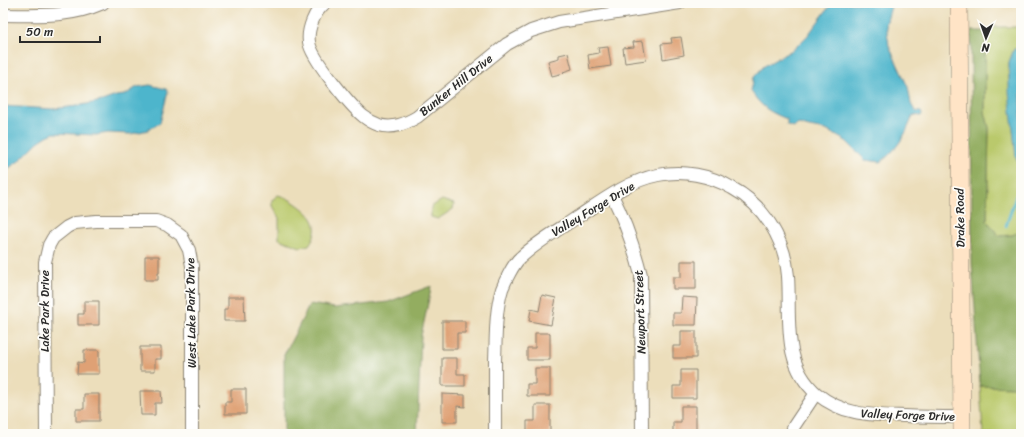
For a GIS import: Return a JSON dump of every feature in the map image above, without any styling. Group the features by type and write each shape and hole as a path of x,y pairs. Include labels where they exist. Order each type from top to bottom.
{"street":[{"path":"3,15 62,15 89,9 103,3"},
{"name":"Bunker Hill Drive","path":"325,3 311,24 309,42 312,51 320,65 355,108 378,125 388,127 402,125 417,117 507,44 531,31 559,22 680,3"},
{"name":"Drake Road","path":"959,3 962,434"},
{"name":"Valley Forge Drive","path":"495,434 496,328 502,288 518,260 538,242 612,195 630,185 648,178 667,174 686,174 704,177 722,183 739,192 755,205 773,228 783,249 788,276 788,330 791,348 799,370 816,393 829,402 856,413 874,416 962,417"},
{"name":"Newport Street","path":"612,195 622,214 635,250 641,275 642,434"},
{"name":"Lake Park Drive","path":"46,434 46,254 49,245 54,238 67,226 75,223 96,221"},
{"name":"West Lake Park Drive","path":"96,221 160,222 174,229 186,243 191,257 192,280 192,434"},
{"path":"791,434 794,426 816,393"}],"green space":[{"path":"991,27 1021,27 1021,49 1014,49 1008,69 1012,118 1021,170 1021,230 1013,235 999,236 987,221 989,128 985,112 985,31"},
{"path":"971,31 985,31 985,112 989,128 987,221 999,236 1013,235 1021,230 1021,387 980,386 972,263"},
{"path":"278,195 295,203 312,218 315,233 309,245 300,247 279,239 279,218 272,206 272,200"},
{"path":"442,200 454,204 453,209 438,219 431,217 431,207"},
{"path":"431,286 421,336 417,434 284,434 284,355 310,304 335,308 388,302"},
{"path":"980,386 1021,387 1021,434 983,434"}],"water":[{"path":"832,3 892,3 886,24 889,46 908,87 911,104 915,111 921,112 922,114 921,116 913,115 900,141 892,152 881,162 865,160 846,141 826,130 799,124 793,127 787,125 787,119 766,108 758,101 751,91 754,77 764,66 794,49 808,35"},
{"path":"1014,49 1021,49 1021,170 1016,158 1009,92 1009,62"},
{"path":"150,85 166,89 168,92 160,123 148,130 131,134 108,133 96,135 54,133 38,142 19,161 3,172 3,106 53,109 77,106 125,95 137,87"}],"building":[{"path":"681,37 684,55 663,59 661,44 672,43 671,38"},
{"path":"643,41 646,60 625,63 623,48 634,47 633,42"},
{"path":"608,47 611,66 590,69 588,55 599,53 598,48"},
{"path":"568,53 572,69 552,76 548,61 559,58 559,55"},
{"path":"145,256 159,256 158,280 145,280"},
{"path":"681,261 696,261 696,289 673,289 673,277 681,277"},
{"path":"542,295 556,298 551,325 529,321 531,309 539,311"},
{"path":"228,297 244,297 245,321 224,321 224,309 228,309"},
{"path":"682,297 697,298 696,325 673,325 673,313 681,313"},
{"path":"84,301 99,301 99,325 78,325 78,314 84,314"},
{"path":"442,321 465,321 465,333 457,333 457,349 442,349"},
{"path":"681,331 696,331 696,358 673,358 673,346 681,346"},
{"path":"535,333 550,333 550,360 527,360 527,348 535,348"},
{"path":"140,347 161,347 161,359 155,359 155,371 140,371"},
{"path":"84,350 99,350 99,374 77,374 78,362 84,363"},
{"path":"442,358 457,358 457,374 465,374 465,386 442,386"},
{"path":"535,368 550,368 550,396 527,396 527,384 535,384"},
{"path":"681,370 696,370 696,398 673,398 673,386 681,386"},
{"path":"231,389 246,389 246,414 225,414 225,402 231,402"},
{"path":"140,391 161,391 162,403 155,403 155,415 141,415"},
{"path":"84,394 99,394 99,421 76,421 76,409 84,409"},
{"path":"442,394 465,395 465,407 457,406 457,422 442,422"},
{"path":"535,405 550,405 550,433 527,433 527,421 535,421"},
{"path":"681,406 696,406 696,434 673,434 673,422 681,422"},
{"path":"249,430 249,434 234,434 234,431"},
{"path":"442,432 466,432 465,434 442,434"}],"waterway":[{"path":"1006,226 1021,182"}]}
